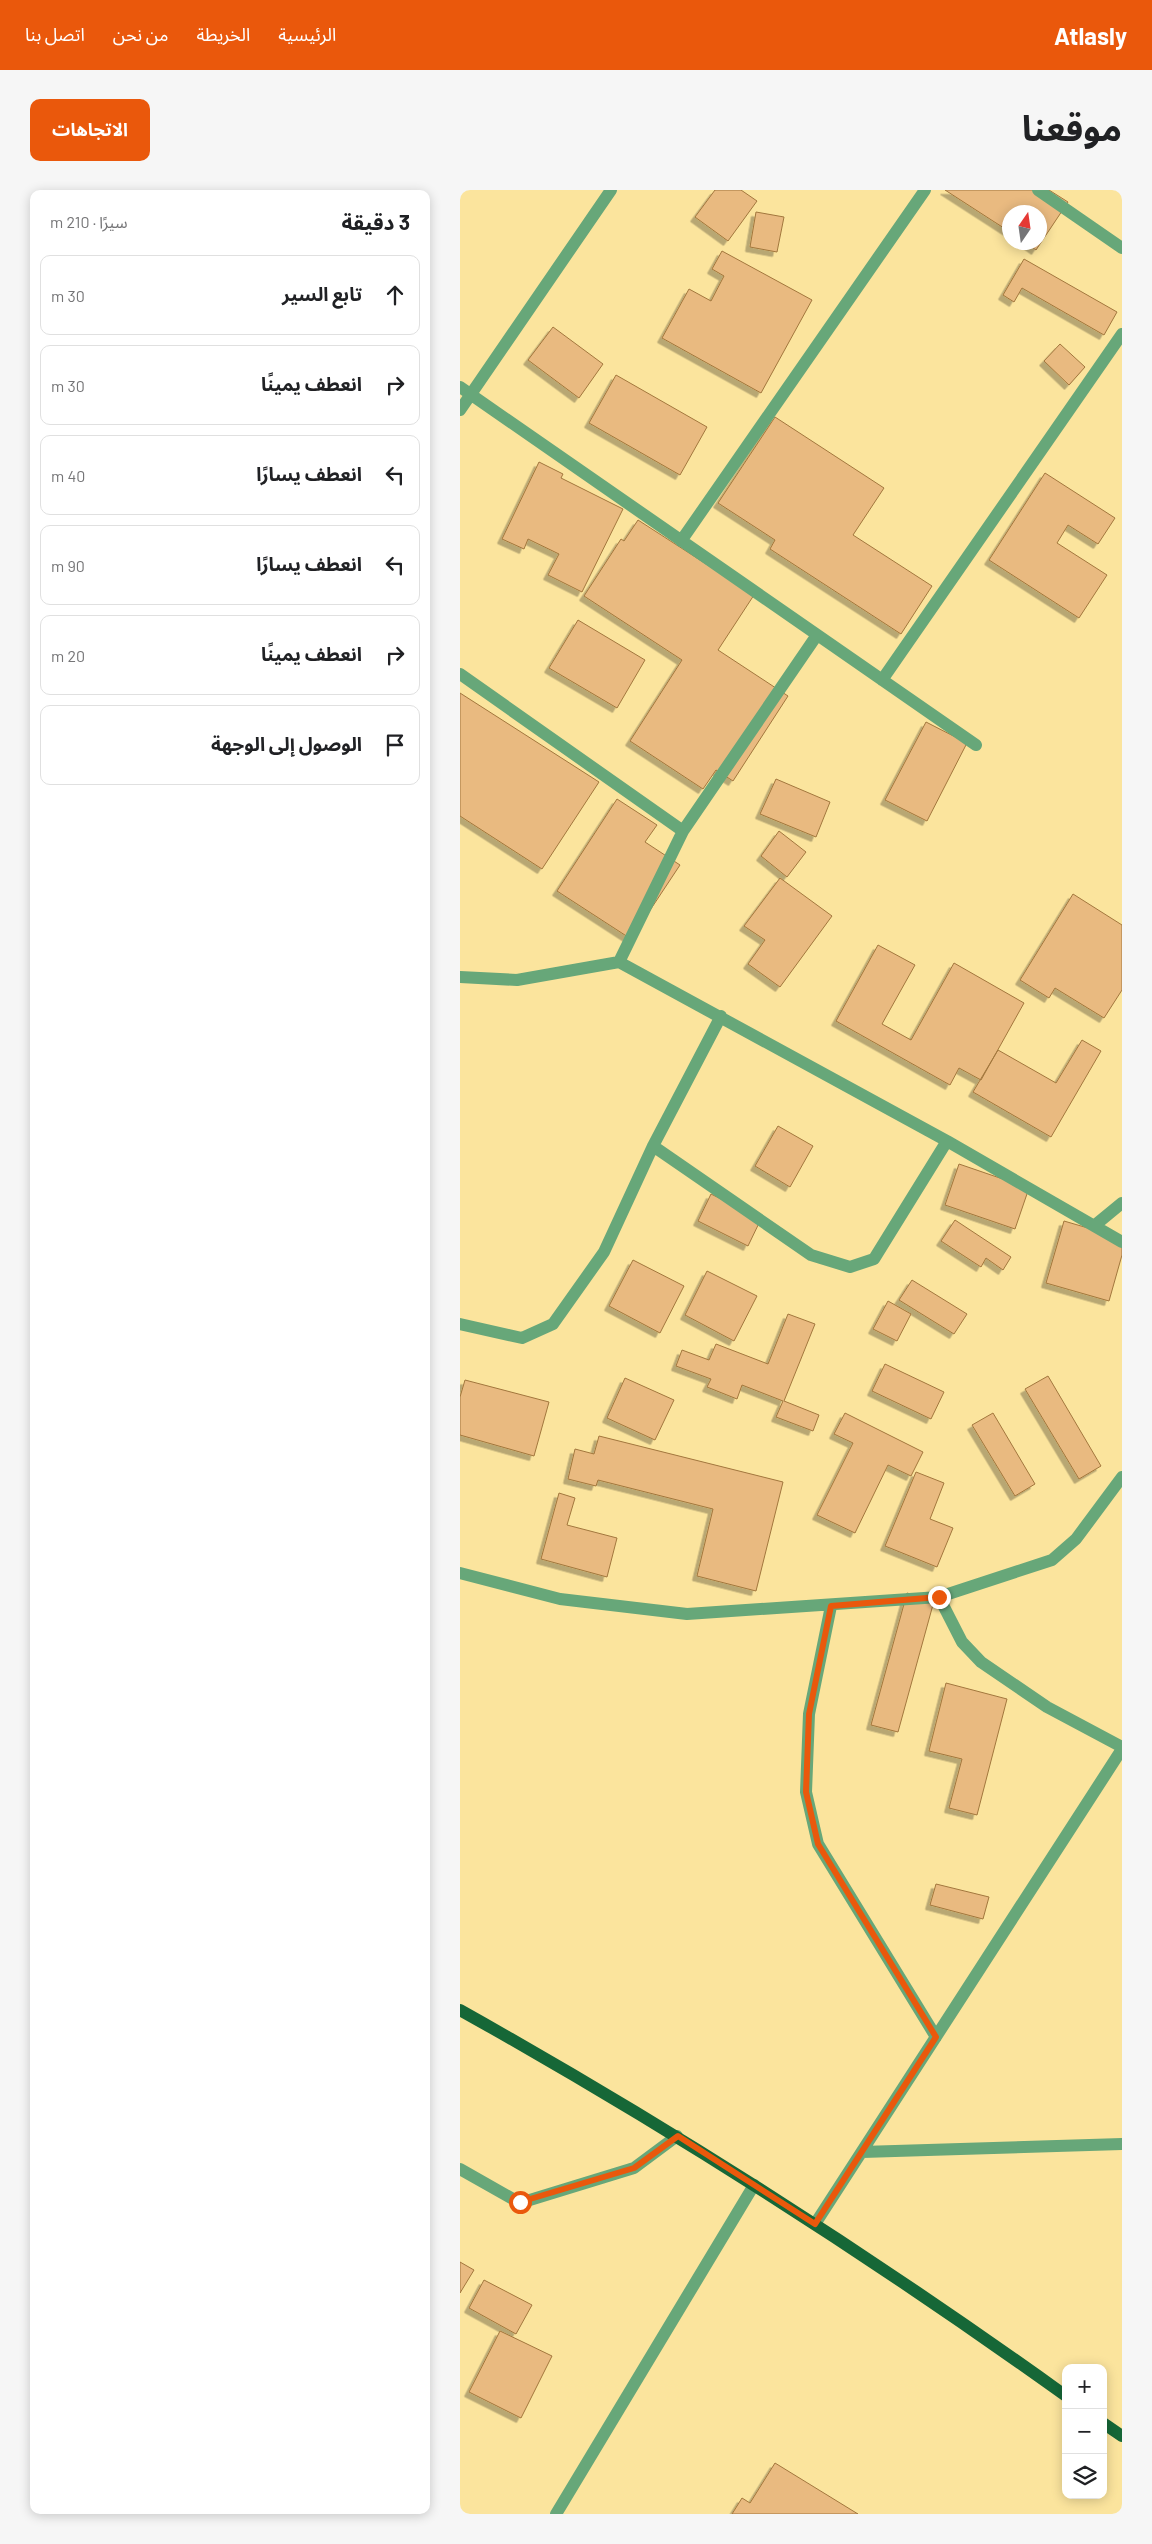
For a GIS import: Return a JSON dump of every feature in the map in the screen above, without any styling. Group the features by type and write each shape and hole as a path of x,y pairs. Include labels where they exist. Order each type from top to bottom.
{"main road":[{"path":"460,2010 555,2063 678,2136 968,2326 1062,2393"},
{"path":"1107,2426 1122,2436"}],"street":[{"path":"460,410 611,190"},
{"path":"681,540 925,190"},
{"path":"1038,190 1122,248"},
{"path":"882,680 1122,334"},
{"path":"460,386 976,746"},
{"path":"619,962 683,831 817,635"},
{"path":"460,674 683,831"},
{"path":"460,977 517,980 619,962 947,1141 1122,1242"},
{"path":"460,1324 522,1338 553,1324 604,1252 653,1146 721,1016"},
{"path":"653,1146 811,1255 850,1267 874,1259 947,1141"},
{"path":"1094,1226 1122,1203"},
{"path":"460,1573 560,1599 687,1614 831,1606 939,1597 1052,1560 1076,1539 1122,1477"},
{"path":"815,2224 1122,1748 1047,1707 980,1662 962,1642 939,1597"},
{"path":"831,1606 809,1714 806,1792 818,1844 936,2037"},
{"path":"460,2169 520,2202 634,2168 678,2136"},
{"path":"862,2152 1122,2144"},
{"path":"556,2514 754,2185"}],"building":[{"path":"715,190 741,190 757,201 728,241 695,217"},
{"path":"945,190 1049,190 1068,202 1047,234 1047,205 1002,205 1002,227"},
{"path":"756,212 784,217 777,252 750,247"},
{"path":"722,251 812,300 761,393 662,338 689,289 711,301 724,276 712,269"},
{"path":"1024,259 1117,312 1104,335 1022,288 1014,302 1003,295"},
{"path":"553,327 603,364 579,398 528,360"},
{"path":"1060,344 1085,367 1069,385 1044,361"},
{"path":"616,375 707,427 680,475 589,423"},
{"path":"775,417 884,488 853,535 932,586 901,634 770,549 775,540 718,503"},
{"path":"539,462 563,474 561,478 623,509 582,592 548,575 559,554 528,539 524,549 502,539"},
{"path":"1045,473 1115,518 1098,544 1068,525 1057,543 1107,575 1079,618 989,560"},
{"path":"638,520 754,595 718,650 788,696 733,781 716,770 703,789 630,741 682,660 584,596 621,539 624,541"},
{"path":"578,620 645,660 617,708 549,668"},
{"path":"460,693 599,782 542,869 460,816"},
{"path":"926,722 967,743 927,821 885,800"},
{"path":"776,779 830,802 816,837 760,814"},
{"path":"617,799 657,825 645,842 680,865 631,939 557,891"},
{"path":"779,831 806,852 787,877 761,856"},
{"path":"780,878 832,916 780,987 748,964 765,940 744,926"},
{"path":"1073,894 1122,925 1122,990 1104,1018 1055,988 1049,998 1020,980"},
{"path":"878,945 915,965 882,1024 911,1040 954,963 1024,1003 981,1080 959,1068 950,1085 836,1021"},
{"path":"1082,1040 1101,1051 1051,1137 973,1092 998,1050 1056,1083"},
{"path":"778,1126 813,1146 790,1187 755,1166"},
{"path":"959,1164 1029,1188 1015,1229 945,1205"},
{"path":"711,1194 761,1219 748,1246 698,1221"},
{"path":"955,1220 1011,1257 1003,1270 986,1258 981,1267 941,1241"},
{"path":"1064,1221 1122,1238 1122,1255 1109,1301 1046,1283"},
{"path":"633,1260 684,1286 660,1333 609,1306"},
{"path":"707,1271 757,1296 734,1341 685,1315"},
{"path":"912,1280 967,1314 954,1334 899,1300"},
{"path":"888,1301 911,1314 897,1341 873,1329"},
{"path":"788,1314 815,1324 784,1401 819,1415 813,1431 776,1417 783,1401 742,1385 737,1399 707,1387 711,1379 676,1366 682,1350 709,1360 716,1344 768,1364"},
{"path":"885,1364 944,1392 931,1419 872,1391"},
{"path":"1048,1376 1101,1466 1079,1479 1025,1389"},
{"path":"625,1378 674,1400 655,1440 607,1418"},
{"path":"465,1380 549,1402 534,1456 460,1435 460,1397"},
{"path":"845,1413 923,1452 911,1476 888,1465 855,1533 817,1515 853,1443 834,1434"},
{"path":"993,1413 1035,1484 1015,1496 972,1425"},
{"path":"599,1436 783,1482 756,1591 697,1576 713,1509 598,1480 596,1486 568,1479 575,1449 594,1454"},
{"path":"916,1472 944,1483 930,1519 953,1528 937,1567 885,1546"},
{"path":"559,1493 575,1498 567,1525 617,1538 607,1577 541,1559"},
{"path":"907,1593 934,1601 898,1732 871,1725"},
{"path":"946,1683 1007,1699 977,1815 949,1808 962,1759 929,1751"},
{"path":"936,1884 989,1897 983,1919 930,1905"},
{"path":"460,2262 474,2270 460,2293"},
{"path":"484,2280 532,2305 516,2334 469,2308"},
{"path":"500,2331 552,2356 521,2418 469,2392"},
{"path":"775,2463 858,2514 732,2514 742,2498 750,2503"}],"route":[{"path":"520,2202 634,2168 678,2136 815,2224 936,2037 818,1844 806,1792 809,1714 831,1606 939,1597"}]}
